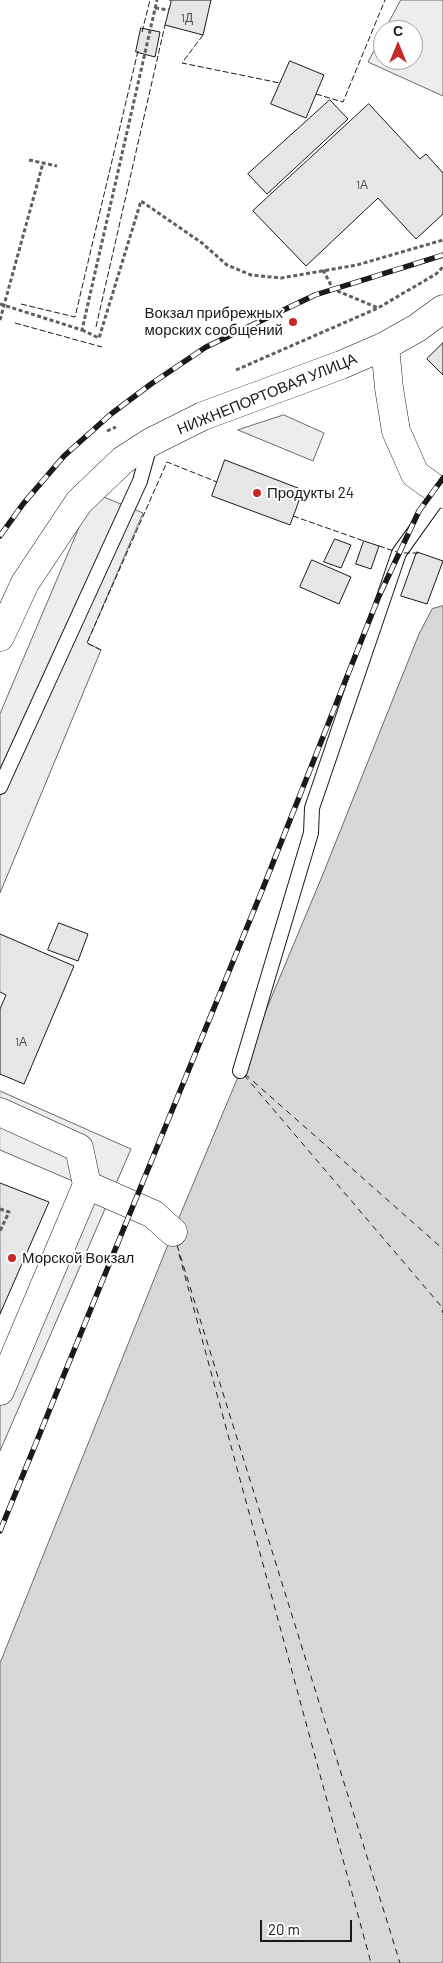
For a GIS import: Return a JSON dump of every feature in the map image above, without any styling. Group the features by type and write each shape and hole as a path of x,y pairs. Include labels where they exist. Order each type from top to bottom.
{"street":[{"name":"НИЖНЕПОРТОВАЯ УЛИЦА","path":"0,637 25,583 79,502 123,460 151,442 202,416 341,365 385,346 417,328 443,309"},
{"path":"385,346 396,431 415,474 443,493"},
{"path":"0,1112 79,1148 87,1185 0,1391"},
{"path":"87,1185 153,1214 173,1232"}],"lane":[{"path":"0,787 140,481 151,442"},
{"path":"240,1070 311,833 312,808 399,553 443,493"}],"path":[{"path":"82,330 157,0"},
{"path":"154,8 169,10"},
{"path":"28,160 57,166"},
{"path":"0,320 43,163"},
{"path":"0,304 82,330 99,338 141,201 202,243 227,265 251,275 281,278 357,265 443,240"},
{"path":"233,371 378,308 436,274 443,267"},
{"path":"322,270 333,289 378,308"},
{"path":"107,431 123,423"},
{"path":"0,1209 9,1212 0,1231"}],"shaded area":[{"path":"401,0 443,0 443,96 386,70 423,70 423,20 390,20"},
{"path":"373,53 373,64 368,62"},
{"path":"284,415 324,433 313,461 238,430"},
{"path":"94,493 143,513 87,643 101,650 0,893 0,714"},
{"path":"443,606 443,1963 0,1963 0,1663 173,1232 321,879 419,634 432,609"},
{"path":"0,1091 131,1149 0,1451 0,1356 75,1182 0,1150"}],"building":[{"path":"170,0 211,0 203,35 165,25"},
{"path":"141,28 160,32 155,57 136,52"},
{"path":"290,61 324,75 306,118 271,104"},
{"path":"330,100 348,119 267,194 248,174"},
{"path":"369,104 420,159 426,154 443,173 443,214 416,239 378,198 306,266 253,211"},
{"path":"443,343 443,375 427,359"},
{"name":"Продукты 24","path":"225,460 303,490 290,525 212,496"},
{"path":"335,539 351,545 341,568 324,562"},
{"path":"364,541 379,546 371,569 356,564"},
{"path":"417,552 443,561 427,604 401,596"},
{"path":"312,560 351,577 339,604 300,587"},
{"path":"59,923 88,934 78,961 48,950"},
{"path":"0,934 74,966 24,1084 0,1074 0,1009 6,995 0,992"},
{"name":"Морской Вокзал","path":"0,1183 49,1202 0,1314"}],"ferry route":[{"path":"245,1074 443,1249"},
{"path":"244,1075 441,1306 443,1313"},
{"path":"177,1245 400,1963"},
{"path":"179,1254 371,1963"}],"railway":[{"path":"0,536 23,504 64,456 111,414 206,347 315,295 443,255"},
{"path":"0,1531 261,893 379,596 419,511 443,478"}],"fence":[{"path":"142,32 150,0"},
{"path":"316,94 343,102 385,0"},
{"path":"96,327 165,25"},
{"path":"203,35 182,63 280,83"},
{"path":"21,304 75,317 138,51"},
{"path":"15,323 102,347"},
{"path":"101,650 87,643 167,462 217,482"},
{"path":"293,516 364,541"},
{"path":"379,546 397,552"},
{"path":"404,553 419,553"}],"place":[{"name":"Вокзал прибрежных морских сообщений","path":"293,322"},
{"name":"Продукты 24","path":"257,493"},
{"name":"Морской Вокзал","path":"12,1258"}]}
